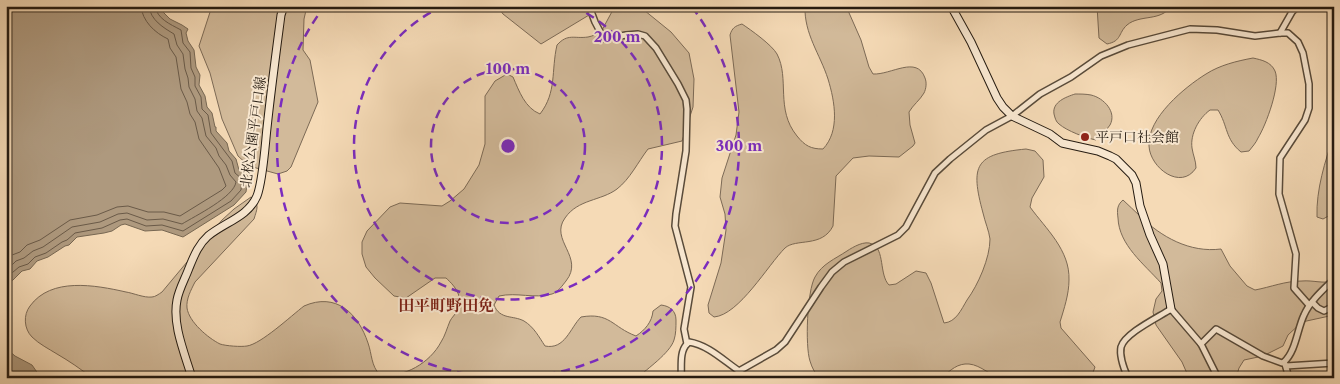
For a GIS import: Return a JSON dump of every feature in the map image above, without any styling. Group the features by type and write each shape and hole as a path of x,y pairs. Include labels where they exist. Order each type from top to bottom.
{"main road":[{"name":"北松公園平戸口線","path":"192,378 177,323 177,299 194,254 200,246 208,236 244,213 257,196 281,15 284,6"},
{"path":"951,6 1003,108 1012,116 1050,134 1062,142 1098,150 1116,159 1132,175 1136,182 1140,206 1150,235 1163,264 1171,309"}],"street":[{"path":"589,6 604,39 638,34 644,36 656,48 686,100 686,151 676,214 676,226 691,287 684,329 687,344"},
{"path":"1280,33 1289,16 1298,6"},
{"path":"681,378 682,353 684,346 689,342 714,353 739,371 776,350 788,338 832,272 859,253 898,235 906,227 936,173 986,130 1012,116 1040,94 1071,77 1102,56 1128,45 1190,29 1216,30 1261,36 1280,33 1291,34 1298,42 1306,61 1309,84 1309,108 1305,120 1280,158 1279,194 1296,254 1294,288 1297,293 1318,308 1324,310 1334,306"},
{"path":"1289,378 1285,364 1296,339 1303,316 1311,303 1334,279"},
{"path":"1128,378 1121,356 1121,347 1124,342 1137,330 1171,309 1201,344 1218,378"},
{"path":"1201,344 1216,329 1263,356 1285,364 1334,363"}],"shaded area":[{"path":"212,6 307,6 304,19 303,50 310,60 318,102 291,167 287,171 278,174 249,166 238,156 222,119 210,73 199,46"},
{"path":"497,6 604,6 541,44 503,14"},
{"path":"615,6 639,6 671,32 689,53 694,79 693,107 682,141 648,149 622,185 611,193 576,207 565,218 561,226 561,234 572,264 571,272 558,290 552,294 545,295 499,296 494,305 503,315 528,323 545,346 558,345 581,317 605,318 636,336 648,325 653,311 661,305 667,306 674,312 676,317 676,330 672,345 637,378 92,378 29,334 25,322 30,306 39,297 61,287 101,287 146,297 153,297 162,292 222,220 251,197 257,204 254,219 195,282 189,295 188,313 200,329 220,344 247,346 268,335 304,306 316,302 326,302 336,304 352,314 364,332 372,360 380,375 398,374 415,367 436,350 442,340 459,306 458,293 446,278 435,278 406,298 394,296 366,267 362,254 362,242 367,231 390,207 400,203 442,206 464,189 479,165 485,144 485,96 495,81 507,74 513,77 526,103 540,114 549,98 557,45 568,38 588,37 601,32"},
{"path":"805,6 846,6 873,74 910,67 921,71 926,80 925,90 909,112 915,143 899,157 869,156 853,158 836,176 833,226 828,233 816,240 796,243 785,248 743,299 724,314 714,317 709,313 708,305 721,263 726,230 725,214 720,197 722,178 736,135 739,112 730,35 734,28 742,24 771,46 781,64 784,105 790,126 806,145 812,148 823,149 832,134 834,125 833,97 825,70 807,26"},
{"path":"1097,6 1171,6 1162,14 1132,22 1124,28 1115,41 1107,44 1099,38"},
{"path":"1253,58 1271,65 1275,71 1276,86 1265,124 1249,151 1241,152 1236,147 1229,137 1218,110 1210,110 1199,122 1192,137 1196,168 1190,175 1182,177 1175,177 1160,169 1151,154 1149,146 1150,135 1154,125 1169,104 1188,87 1211,71"},
{"path":"1075,94 1096,97 1108,106 1112,120 1107,129 1096,140 1062,127 1056,120 1054,110 1057,103"},
{"path":"1334,135 1334,213 1323,219 1317,217 1318,196 1324,165"},
{"path":"1026,149 1035,151 1043,160 1044,177 1032,198 1030,207 1056,240 1066,259 1068,269 1068,291 1060,322 1061,328 1095,367 1091,378 1001,378 978,366 965,364 954,368 942,378 819,378 808,354 807,332 810,294 812,284 818,272 829,262 856,246 863,243 872,244 879,251 884,275 889,285 896,284 916,271 926,273 944,323 952,320 975,287 986,263 990,239 977,183 977,173 980,165 996,154"},
{"path":"1123,200 1157,231 1177,242 1209,250 1221,249 1230,266 1247,286 1255,290 1296,281 1334,281 1334,315 1302,322 1288,335 1283,346 1263,356 1244,360 1236,378 1189,378 1182,362 1156,325 1153,312 1156,299 1162,291 1161,283 1134,254 1119,228 1119,206"}],"water":[{"path":"6,6 157,6 170,19 188,29 186,33 188,41 194,50 196,67 200,75 199,85 205,96 207,107 212,113 216,131 227,143 229,151 236,159 239,170 248,176 246,192 234,205 183,237 162,230 145,231 125,224 121,225 112,231 77,237 69,245 37,261 30,269 22,271 11,282 6,283"},
{"path":"6,348 15,356 32,365 41,378 6,378"}],"place":[{"name":"平戸口社会館","path":"1085,137"}],"district":[{"name":"田平町野田免","path":"446,305"}]}
